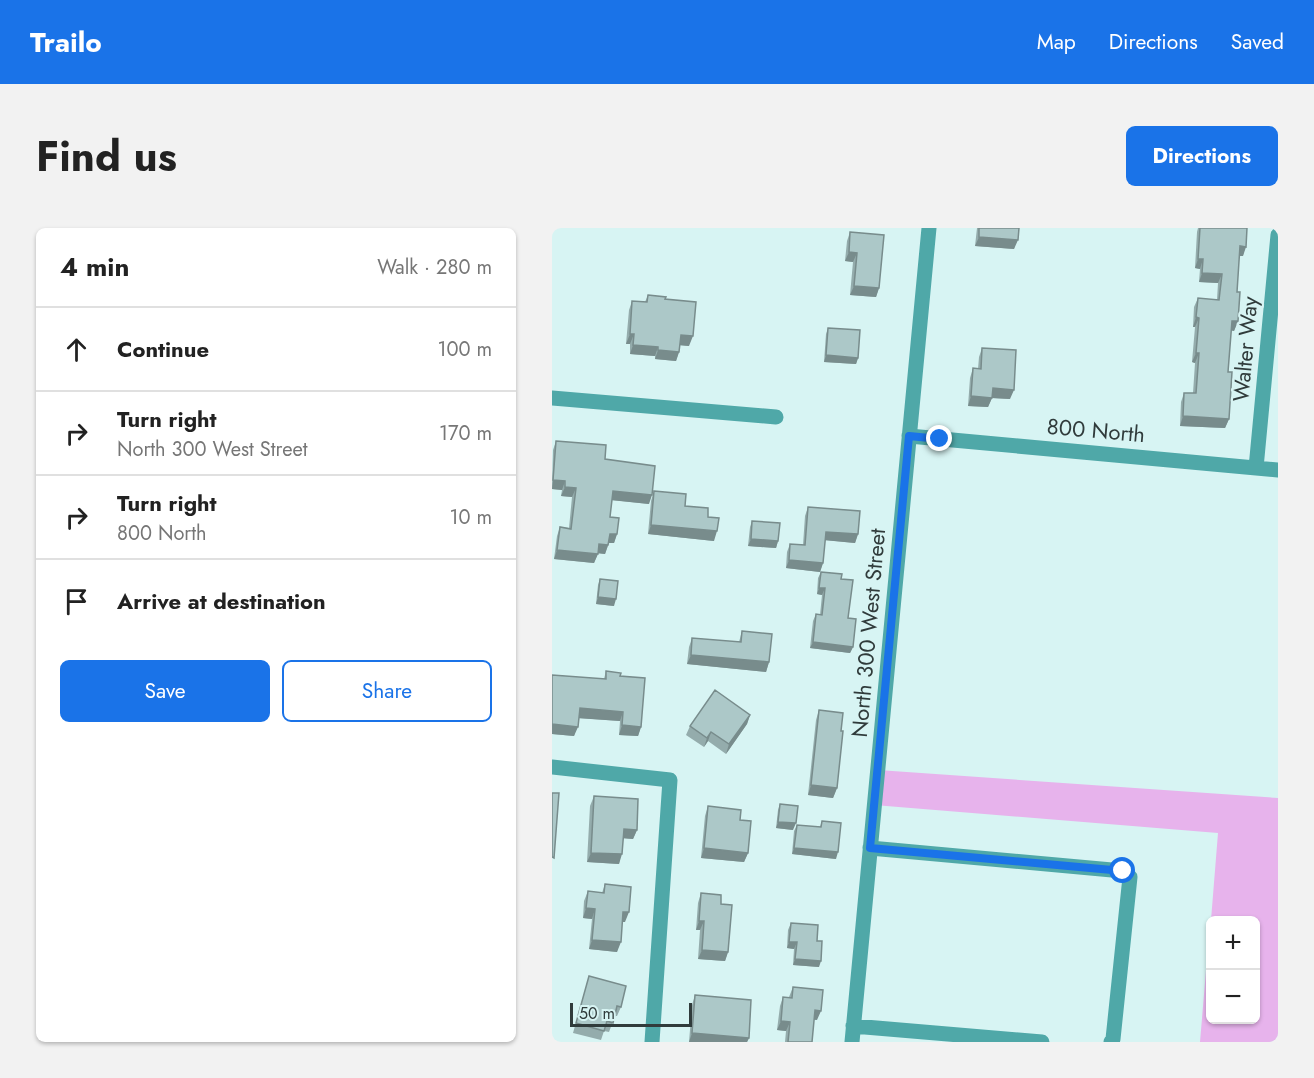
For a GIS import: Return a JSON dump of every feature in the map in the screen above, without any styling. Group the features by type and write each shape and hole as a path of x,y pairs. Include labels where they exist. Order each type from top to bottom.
{"street":[{"name":"North 300 West Street","path":"852,1042 929,228"},
{"name":"Walter Way","path":"1256,468 1278,235"},
{"path":"552,398 776,417"},
{"name":"800 North","path":"909,436 1278,470"},
{"path":"552,767 670,780 652,1042"},
{"path":"870,848 1123,871 1130,877 1111,1042"},
{"path":"853,1026 1041,1042"}],"shaded area":[{"path":"878,770 1278,798 1278,1042 1200,1042 1206,971 1206,1024 1260,1024 1260,916 1211,916 1218,833 874,805"}],"building":[{"path":"979,228 1019,228 1018,240 979,237"},
{"path":"1200,228 1247,228 1246,247 1240,246 1238,321 1232,321 1228,372 1232,372 1229,419 1183,416 1184,393 1196,393 1199,353 1196,353 1198,298 1219,300 1222,274 1202,273 1203,259 1198,259"},
{"path":"850,232 884,235 879,288 854,286 857,253 849,252"},
{"path":"648,295 696,302 693,336 681,335 679,352 633,345 634,334 630,334 632,301 647,302"},
{"path":"828,328 860,330 858,358 826,355"},
{"path":"982,348 1016,350 1014,390 993,388 992,398 971,396 973,368 981,369"},
{"path":"556,441 606,445 605,459 655,466 652,495 613,491 610,517 619,518 617,534 610,534 608,545 599,544 598,554 557,550 560,527 571,529 576,488 565,487 565,481 553,480"},
{"path":"654,491 686,494 685,506 708,508 708,517 719,518 717,531 651,525"},
{"path":"808,507 860,511 858,534 826,532 823,563 789,560 790,544 805,545"},
{"path":"752,521 780,523 778,541 751,539"},
{"path":"821,572 842,574 841,579 853,580 848,618 856,619 853,647 813,642 816,614 822,615 825,588 819,588"},
{"path":"600,579 618,581 616,599 598,597"},
{"path":"742,631 772,634 769,662 691,655 692,638 741,642"},
{"path":"606,671 621,673 620,676 645,678 641,727 622,725 623,712 580,708 578,727 552,724 552,675 606,679"},
{"path":"715,690 750,715 729,744 711,732 707,738 690,726"},
{"path":"819,710 843,713 837,788 811,785"},
{"path":"552,793 559,793 554,858 552,857"},
{"path":"594,796 638,799 637,830 624,829 622,854 591,853"},
{"path":"780,804 798,806 796,823 778,822"},
{"path":"708,806 741,810 740,820 751,821 748,853 704,848"},
{"path":"822,821 841,823 838,852 794,848 797,825 821,827"},
{"path":"605,884 631,887 629,912 623,912 621,942 592,940 595,909 586,908 588,891 604,893"},
{"path":"701,893 721,895 721,904 732,905 728,952 702,950 704,921 699,921"},
{"path":"791,923 818,925 817,941 822,941 821,961 795,959 797,942 789,942"},
{"path":"589,976 626,986 621,1007 617,1006 613,1023 607,1021 604,1031 576,1023"},
{"path":"793,987 823,990 821,1011 815,1010 812,1042 788,1042 790,1022 781,1021 783,997 792,998"},
{"path":"695,995 751,1000 749,1038 692,1033"}],"route":[{"path":"940,439 909,436 870,848 1123,871"}]}
